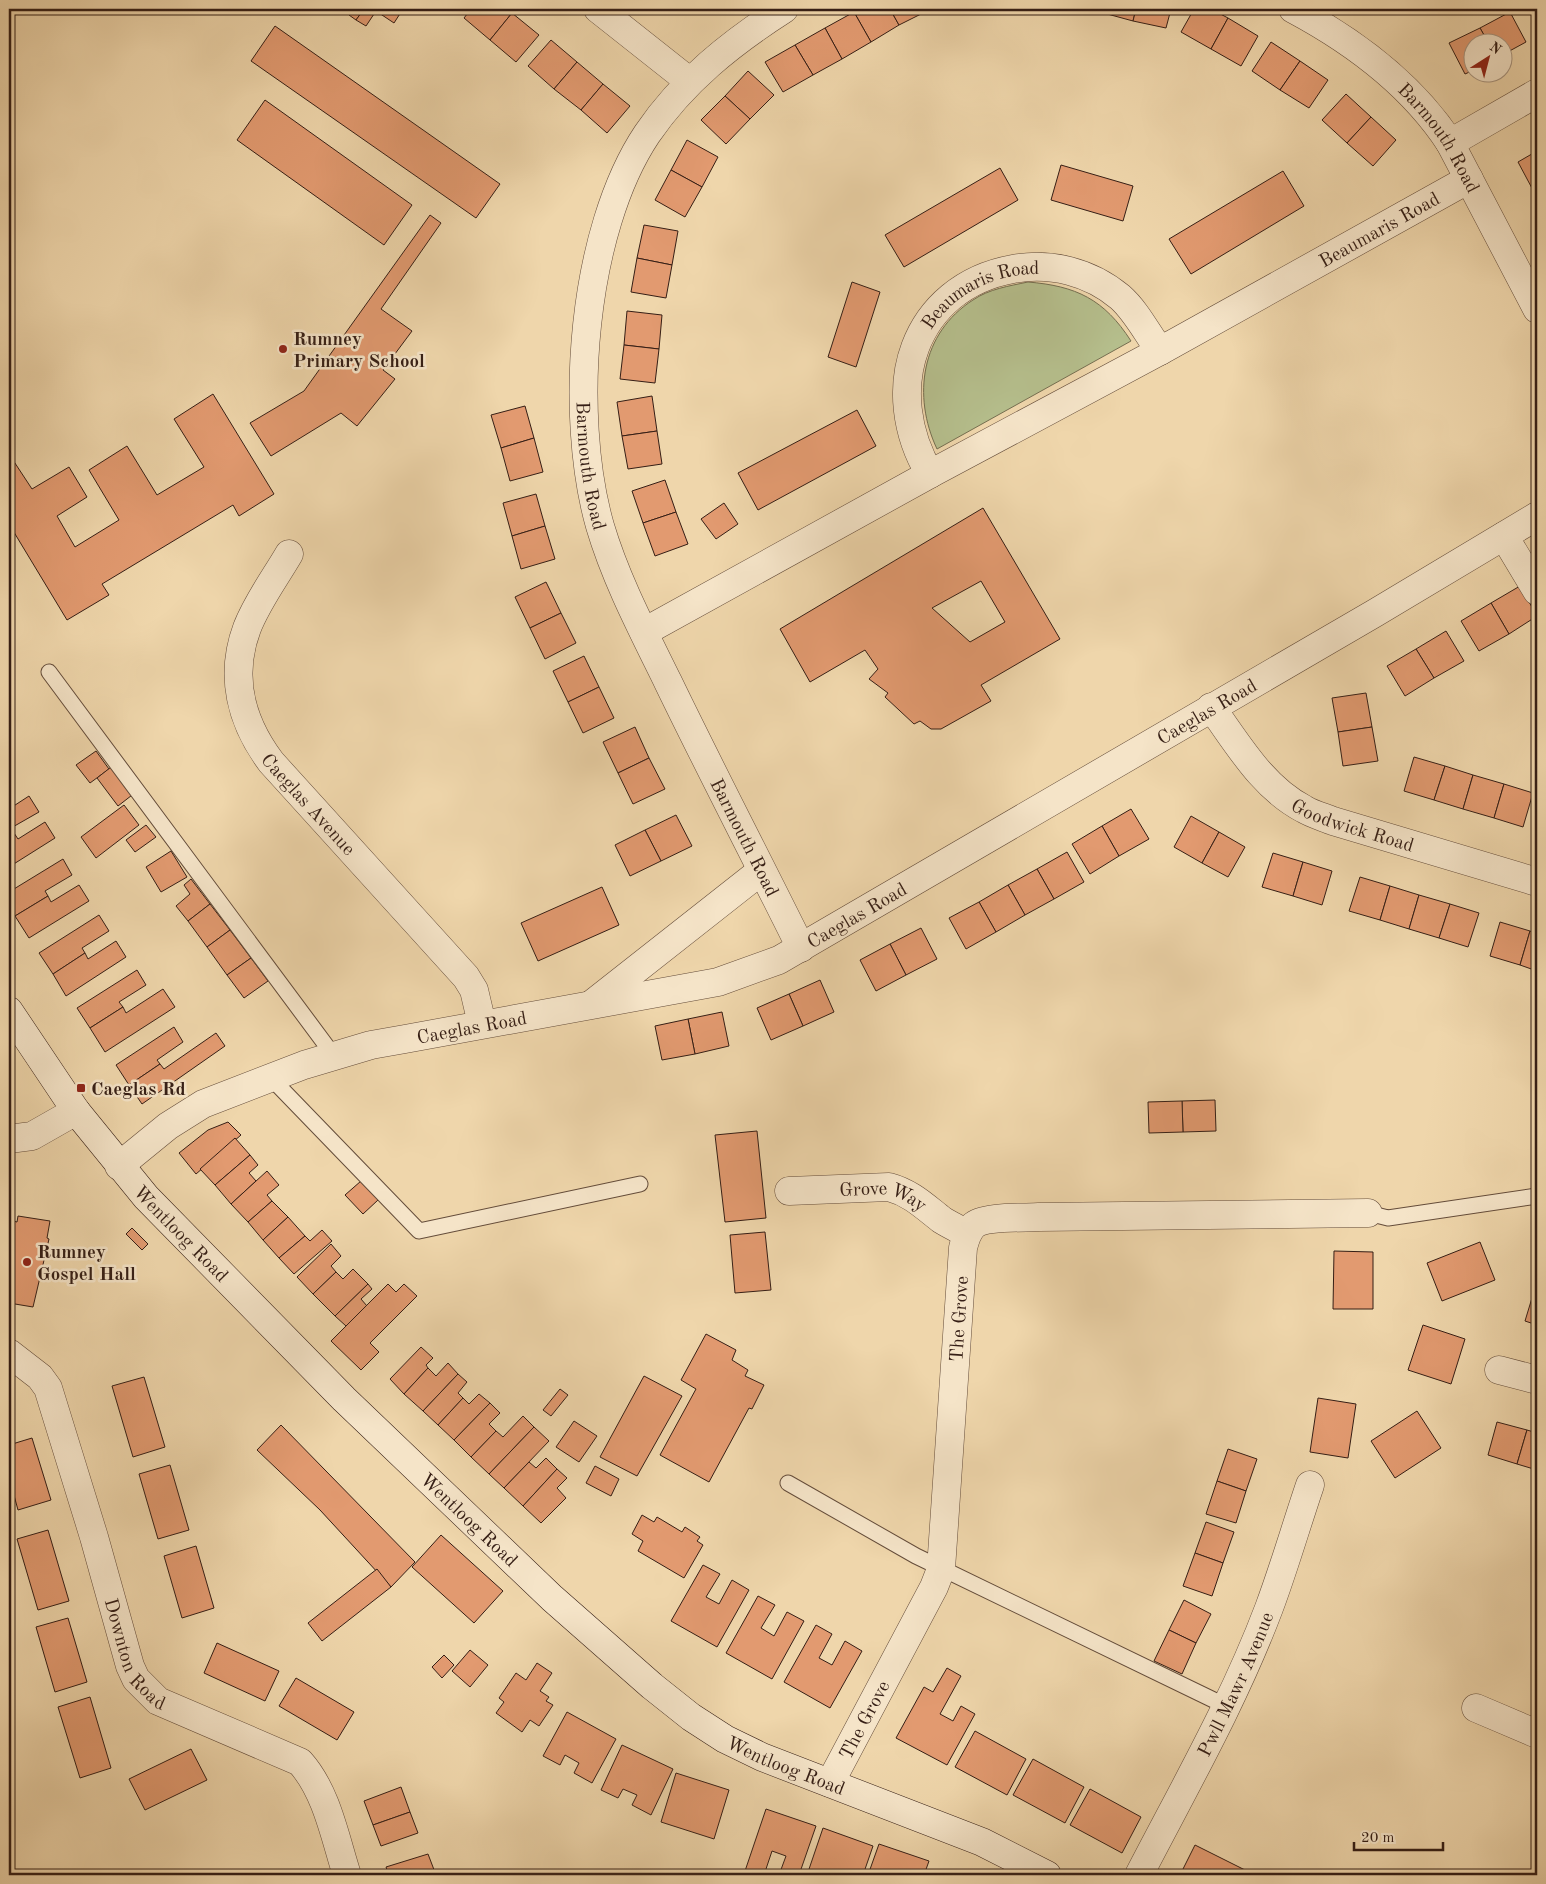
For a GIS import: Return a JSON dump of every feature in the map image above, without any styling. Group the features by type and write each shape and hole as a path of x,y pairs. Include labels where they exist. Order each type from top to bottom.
{"street":[{"path":"598,9 689,81"},
{"name":"Barmouth Road","path":"784,9 745,34 689,81 646,135 626,172 597,268 584,365 585,445 590,487 614,567 644,632 801,948"},
{"name":"Barmouth Road","path":"1293,9 1354,47 1393,78 1423,107 1450,143 1537,309"},
{"path":"1450,143 1537,92"},
{"name":"Beaumaris Road","path":"644,632 930,474 1160,351 1469,179"},
{"name":"Beaumaris Road","path":"930,474 915,443 910,426 906,388 909,369 915,348 929,319 945,301 967,285 987,275 1031,266 1056,267 1083,275 1120,297 1132,310 1160,351"},
{"name":"Caeglas Road","path":"118,1166 186,1113 270,1077 334,1056 371,1045 718,982 745,974 801,948 1537,516"},
{"path":"1504,536 1537,591"},
{"name":"Caeglas Avenue","path":"289,554 247,628 241,650 239,671 240,697 245,718 255,741 271,762 466,977 474,990 482,1024"},
{"name":"Goodwick Road","path":"1211,707 1260,773 1279,793 1304,810 1537,882"},
{"path":"592,1004 762,871"},
{"name":"Wentloog Road","path":"9,1011 76,1110 118,1166 180,1233 344,1400 611,1651 691,1717 725,1739 762,1757 982,1842 1047,1875"},
{"path":"9,1139 32,1136 76,1110"},
{"name":"Grove Way","path":"789,1191 889,1187 902,1190 917,1199 944,1222 967,1234"},
{"path":"967,1234 973,1225 985,1220 1039,1217 1368,1214"},
{"name":"The Grove","path":"830,1783 934,1586 941,1569 962,1248 967,1234"},
{"name":"Downton Road","path":"9,1353 40,1377 48,1388 94,1537 130,1666 136,1680 158,1701 300,1762 312,1775 320,1794 347,1875"},
{"path":"1499,1370 1537,1380"},
{"name":"Pwll Mawr Avenue","path":"1139,1875 1226,1706 1269,1608 1310,1485"},
{"path":"1476,1708 1537,1734"}],"lane":[{"path":"49,672 334,1056"},
{"path":"270,1077 419,1232 640,1184"},
{"path":"1368,1214 1388,1218 1537,1196"},
{"path":"788,1482 941,1569 1226,1706"}],"green space":[{"path":"1028,282 1061,287 1087,297 1110,315 1131,341 937,449 929,429 925,408 924,387 926,367 932,348 942,330 955,314 973,300 999,288"}],"building":[{"path":"353,9 364,9 356,20 349,15"},
{"path":"364,9 403,9 394,23 376,11 366,26 356,20"},
{"path":"471,9 507,9 512,13 490,40 464,18"},
{"path":"859,9 890,9 899,25 871,42 854,12"},
{"path":"890,9 925,9 927,11 899,25"},
{"path":"933,9 967,9 933,14"},
{"path":"1101,9 1136,9 1133,21 1100,12"},
{"path":"1136,9 1171,9 1166,28 1133,21"},
{"path":"1194,9 1211,9 1228,18 1211,49 1181,32"},
{"path":"854,12 871,42 842,59 825,28"},
{"path":"1510,12 1526,42 1514,49 1514,32 1482,32 1480,28"},
{"path":"512,13 539,35 516,62 490,40"},
{"path":"1228,18 1258,36 1241,66 1211,49"},
{"path":"275,26 500,184 476,218 251,61"},
{"path":"825,28 842,59 813,75 795,45"},
{"path":"1480,28 1482,32 1472,32"},
{"path":"1464,36 1464,72 1449,43"},
{"path":"551,40 577,62 554,89 528,66"},
{"path":"1271,42 1300,61 1280,90 1252,71"},
{"path":"795,45 813,75 783,92 765,62"},
{"path":"1300,61 1328,80 1309,108 1280,90"},
{"path":"577,62 603,84 581,110 554,89"},
{"path":"748,71 774,95 750,119 725,96"},
{"path":"603,84 630,106 607,133 581,110"},
{"path":"1346,94 1371,117 1347,143 1322,120"},
{"path":"725,96 750,119 726,144 701,120"},
{"path":"265,100 412,205 384,245 237,140"},
{"path":"1371,117 1396,140 1373,166 1347,143"},
{"path":"687,140 718,157 702,187 671,170"},
{"path":"1537,151 1537,190 1534,192 1518,162"},
{"path":"1061,165 1133,186 1123,221 1051,200"},
{"path":"1000,168 1018,200 904,267 885,235"},
{"path":"671,170 702,187 685,217 655,200"},
{"path":"1283,171 1304,206 1191,274 1169,239"},
{"path":"430,215 441,223 381,309 412,331 383,370 395,379 357,426 341,413 271,456 250,423 304,391"},
{"path":"644,225 678,231 672,265 637,258"},
{"path":"637,258 672,265 666,298 631,292"},
{"path":"852,282 880,292 856,367 828,357"},
{"path":"627,311 662,315 659,349 624,345"},
{"path":"624,345 659,349 655,383 620,379"},
{"path":"213,394 274,494 239,516 233,505 102,584 109,595 67,620 9,524 9,454 32,489 69,467 87,497 57,516 75,547 119,520 89,470 127,446 157,495 204,467 174,419"},
{"path":"652,396 657,431 622,436 617,402"},
{"path":"525,406 534,438 501,448 491,415"},
{"path":"857,410 876,446 758,510 738,473"},
{"path":"657,431 662,464 628,469 622,436"},
{"path":"534,438 543,472 510,481 501,448"},
{"path":"665,480 676,512 643,523 632,491"},
{"path":"536,494 545,526 512,536 503,503"},
{"path":"724,503 738,524 716,539 701,519"},
{"path":"983,508 1060,639 981,685 991,701 941,729 931,729 920,721 914,724 885,697 888,693 869,679 878,669 865,650 810,682 780,629","holes":["981,581 1005,622 970,642 932,608"]},
{"path":"676,512 688,544 655,556 643,523"},
{"path":"545,526 555,559 521,569 512,536"},
{"path":"546,582 561,613 530,628 515,597"},
{"path":"1520,586 1537,616 1509,634 1491,603"},
{"path":"1491,603 1509,634 1479,651 1461,621"},
{"path":"561,613 576,643 545,659 530,628"},
{"path":"1446,631 1464,661 1434,678 1416,649"},
{"path":"1416,649 1434,678 1405,696 1387,666"},
{"path":"584,656 599,687 568,702 553,671"},
{"path":"599,687 614,718 583,733 568,702"},
{"path":"1366,693 1372,727 1338,732 1332,698"},
{"path":"635,727 649,758 618,773 603,742"},
{"path":"1372,727 1378,761 1343,766 1338,732"},
{"path":"96,751 109,769 90,783 76,765"},
{"path":"1414,757 1445,766 1434,800 1404,791"},
{"path":"649,758 665,789 633,804 618,773"},
{"path":"115,764 136,792 118,806 97,778"},
{"path":"1445,766 1473,775 1463,809 1434,800"},
{"path":"1473,775 1504,784 1494,818 1463,809"},
{"path":"1504,784 1533,793 1523,827 1494,818"},
{"path":"29,796 39,812 11,828 14,833 9,837 9,809"},
{"path":"124,805 139,825 96,858 81,837"},
{"path":"1131,809 1149,839 1119,856 1102,826"},
{"path":"676,815 692,846 661,861 645,830"},
{"path":"1191,816 1219,832 1202,863 1174,847"},
{"path":"45,822 55,838 9,867 9,837 14,833 18,839"},
{"path":"146,825 156,837 135,852 126,840"},
{"path":"1102,826 1119,856 1090,874 1072,844"},
{"path":"645,830 661,861 630,876 615,845"},
{"path":"1219,832 1245,847 1228,877 1202,863"},
{"path":"171,851 187,877 161,892 146,867"},
{"path":"1067,852 1084,882 1054,899 1037,869"},
{"path":"1273,853 1303,862 1293,896 1262,887"},
{"path":"63,859 72,875 45,891 48,896 15,916 9,906 9,892"},
{"path":"1303,862 1332,871 1322,905 1293,896"},
{"path":"1037,869 1054,899 1025,915 1008,885"},
{"path":"1360,877 1390,886 1380,920 1349,911"},
{"path":"191,879 210,904 188,921 176,906 190,894 184,885"},
{"path":"79,885 89,901 29,938 15,916 48,896 51,902"},
{"path":"1008,885 1025,915 996,932 979,902"},
{"path":"1390,886 1419,895 1409,929 1380,920"},
{"path":"602,887 619,925 538,961 521,923"},
{"path":"1419,895 1450,904 1439,938 1409,929"},
{"path":"979,902 996,932 966,949 949,918"},
{"path":"210,904 230,930 207,947 188,921"},
{"path":"1450,904 1479,913 1468,947 1439,938"},
{"path":"99,915 109,931 82,948 85,953 53,974 39,953"},
{"path":"1500,922 1530,931 1520,965 1490,956"},
{"path":"921,928 937,959 906,975 890,944"},
{"path":"230,930 251,958 227,975 207,947"},
{"path":"1530,931 1537,934 1537,971 1520,965"},
{"path":"116,941 126,957 66,996 53,974 85,953 88,959"},
{"path":"890,944 906,975 876,991 860,960"},
{"path":"251,958 268,981 244,998 227,975"},
{"path":"137,970 146,985 119,1002 123,1007 90,1028 77,1008"},
{"path":"820,980 834,1012 803,1026 789,994"},
{"path":"163,989 175,1007 105,1052 90,1028 123,1007 126,1013"},
{"path":"789,994 803,1026 771,1040 757,1008"},
{"path":"722,1012 729,1046 695,1054 688,1019"},
{"path":"688,1019 695,1054 662,1060 655,1026"},
{"path":"174,1027 183,1042 157,1060 160,1064 129,1085 116,1065"},
{"path":"216,1033 225,1046 142,1104 129,1085 160,1064 164,1069"},
{"path":"1215,1100 1216,1131 1183,1132 1182,1101"},
{"path":"1182,1101 1183,1132 1149,1133 1148,1102"},
{"path":"228,1122 241,1135 196,1174 179,1153 208,1130"},
{"path":"757,1131 766,1218 725,1222 715,1135"},
{"path":"235,1138 250,1155 215,1185 200,1169"},
{"path":"250,1155 258,1165 249,1173 256,1181 231,1204 215,1185"},
{"path":"267,1171 279,1185 267,1195 272,1201 248,1222 231,1204"},
{"path":"361,1181 378,1200 363,1214 345,1195"},
{"path":"272,1201 288,1217 263,1240 248,1222"},
{"name":"Rumney Gospel Hall","path":"18,1216 50,1221 47,1238 49,1239 33,1307 9,1303 9,1220 17,1222"},
{"path":"288,1217 305,1236 279,1258 263,1240"},
{"path":"132,1228 148,1244 142,1250 126,1234"},
{"path":"322,1230 332,1241 294,1274 279,1258 305,1236 310,1241"},
{"path":"765,1232 771,1290 735,1293 730,1235"},
{"path":"1480,1242 1495,1280 1442,1301 1427,1263"},
{"path":"331,1244 341,1256 331,1266 336,1272 313,1294 297,1277"},
{"path":"1334,1251 1373,1252 1373,1309 1333,1309"},
{"path":"353,1269 368,1284 335,1316 313,1294 336,1272 343,1279"},
{"path":"368,1284 372,1289 361,1299 367,1306 346,1326 335,1316"},
{"path":"388,1284 396,1292 404,1284 417,1296 370,1343 379,1352 361,1370 331,1341"},
{"path":"1535,1288 1537,1288 1537,1325 1525,1321"},
{"path":"1423,1325 1465,1339 1451,1384 1408,1370"},
{"path":"706,1334 736,1350 732,1360 748,1370 745,1376 764,1385 752,1409 749,1408 709,1482 660,1455 696,1389 681,1380"},
{"path":"421,1347 433,1358 426,1365 428,1368 404,1394 390,1379"},
{"path":"448,1363 458,1374 423,1411 404,1394 428,1368 436,1376"},
{"path":"458,1374 467,1382 458,1393 463,1398 438,1425 423,1411"},
{"path":"644,1376 682,1396 637,1476 600,1457"},
{"path":"144,1377 165,1447 133,1457 112,1386"},
{"path":"560,1389 568,1395 551,1416 543,1410"},
{"path":"479,1394 490,1403 454,1440 438,1425 463,1398 469,1404"},
{"path":"1318,1398 1356,1404 1348,1458 1310,1452"},
{"path":"490,1403 500,1413 489,1424 496,1431 471,1457 454,1440"},
{"path":"1417,1411 1441,1448 1395,1478 1371,1441"},
{"path":"523,1416 534,1427 489,1474 471,1457 496,1431 503,1437"},
{"path":"574,1421 597,1436 579,1462 556,1447"},
{"path":"1497,1422 1527,1430 1517,1464 1488,1455"},
{"path":"281,1425 415,1562 391,1587 320,1510 257,1450"},
{"path":"534,1427 549,1441 504,1488 489,1474"},
{"path":"1527,1430 1537,1433 1537,1470 1517,1464"},
{"path":"32,1438 51,1500 18,1510 9,1477 9,1445"},
{"path":"1228,1449 1257,1459 1246,1491 1217,1481"},
{"path":"546,1458 557,1469 523,1506 504,1488 529,1462 536,1468"},
{"path":"170,1465 189,1530 158,1539 139,1474"},
{"path":"595,1466 619,1479 611,1496 586,1483"},
{"path":"557,1469 567,1478 557,1488 566,1498 541,1523 523,1506"},
{"path":"1217,1481 1246,1491 1236,1523 1206,1514"},
{"path":"642,1515 654,1522 657,1517 682,1532 685,1527 700,1537 697,1541 703,1545 684,1578 638,1551 643,1541 632,1534"},
{"path":"1206,1522 1234,1532 1223,1563 1195,1553"},
{"path":"48,1530 69,1601 38,1610 17,1539"},
{"path":"441,1535 503,1591 474,1623 412,1567"},
{"path":"196,1546 214,1608 182,1618 164,1556"},
{"path":"1195,1553 1223,1563 1212,1596 1183,1586"},
{"path":"703,1565 720,1574 706,1597 719,1604 732,1580 749,1590 717,1647 671,1621"},
{"path":"377,1569 391,1587 322,1641 308,1623"},
{"path":"758,1596 775,1605 761,1628 774,1636 787,1612 804,1621 772,1679 726,1653"},
{"path":"1184,1600 1211,1614 1196,1643 1169,1630"},
{"path":"68,1618 87,1682 55,1692 36,1627"},
{"path":"816,1625 832,1634 819,1658 832,1665 845,1641 862,1651 830,1708 784,1682"},
{"path":"1169,1630 1196,1643 1182,1674 1154,1661"},
{"path":"217,1643 279,1671 265,1701 204,1673"},
{"path":"470,1650 488,1665 470,1687 452,1671"},
{"path":"444,1655 454,1665 442,1678 432,1667"},
{"path":"537,1663 552,1673 540,1691 549,1697 546,1701 553,1705 539,1726 530,1720 522,1732 496,1713 504,1702 499,1698 516,1673 526,1680"},
{"path":"947,1668 961,1676 940,1714 953,1721 961,1706 975,1714 947,1765 896,1738 924,1687 933,1692"},
{"path":"296,1678 354,1712 337,1740 279,1706"},
{"path":"90,1697 111,1768 80,1778 58,1707"},
{"path":"567,1712 616,1739 592,1783 574,1773 579,1763 565,1755 560,1765 543,1756"},
{"path":"975,1731 1026,1759 1007,1795 955,1767"},
{"path":"622,1745 673,1769 651,1815 632,1805 637,1795 623,1789 618,1798 601,1790"},
{"path":"191,1749 207,1780 145,1810 129,1779"},
{"path":"1033,1759 1084,1787 1065,1823 1013,1795"},
{"path":"676,1773 729,1790 714,1839 661,1822"},
{"path":"401,1787 410,1812 373,1825 364,1801"},
{"path":"1090,1789 1141,1817 1122,1853 1070,1825"},
{"path":"766,1809 816,1826 799,1875 779,1875 786,1856 772,1851 764,1875 745,1871"},
{"path":"410,1812 418,1833 381,1846 373,1825"},
{"path":"823,1828 873,1846 863,1875 841,1875 829,1871 827,1875 807,1875"},
{"path":"879,1844 929,1861 924,1875 868,1875"},
{"path":"1195,1845 1255,1875 1180,1875"},
{"path":"428,1854 436,1875 389,1875 386,1867"}],"place":[{"name":"Rumney Primary School","path":"283,349"},
{"name":"Caeglas Rd","path":"81,1088"},
{"name":"Rumney Gospel Hall","path":"27,1262"}]}
